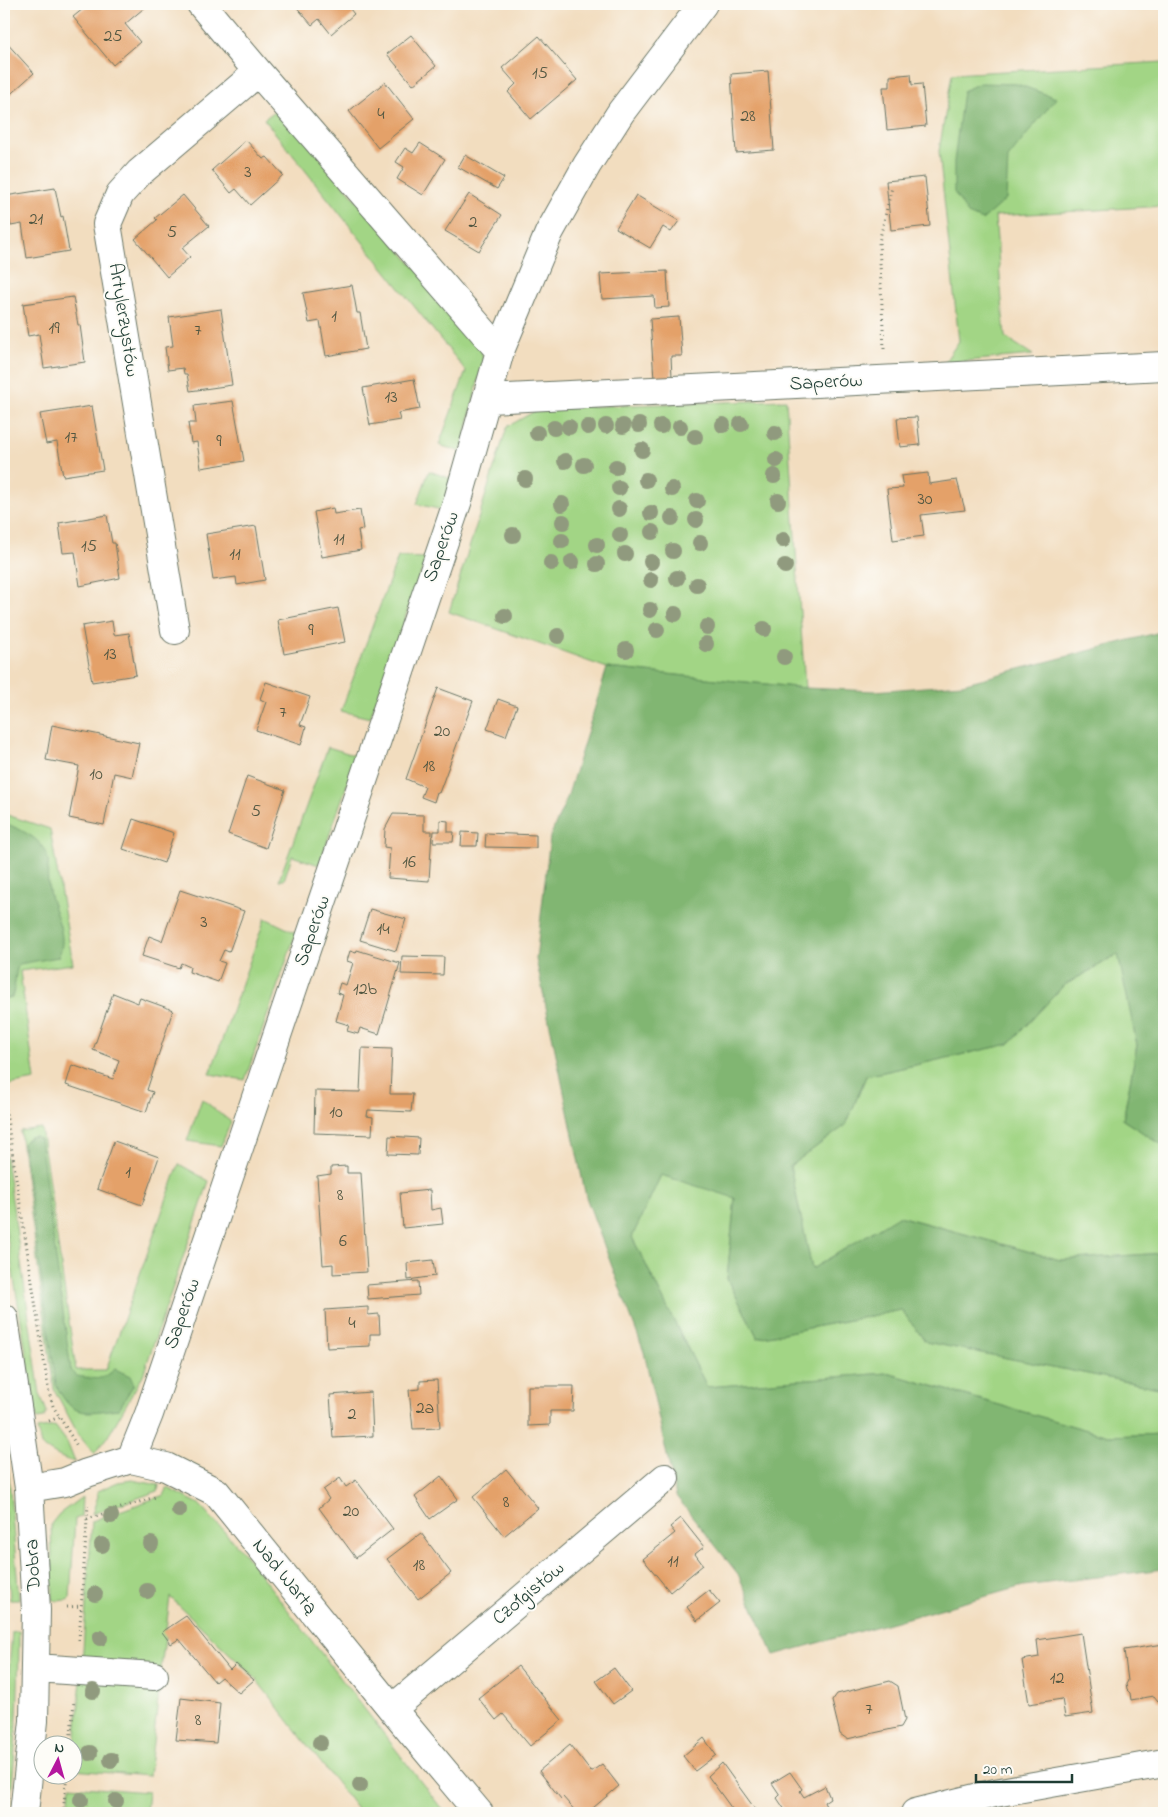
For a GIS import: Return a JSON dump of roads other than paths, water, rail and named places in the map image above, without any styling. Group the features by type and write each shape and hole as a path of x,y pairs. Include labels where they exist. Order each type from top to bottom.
{"street":[{"path":"201,4 500,351"},
{"name":"Saperów","path":"130,1460 149,1414 449,528 488,400 500,351 549,233 587,165 621,112 703,4"},
{"name":"Artylerzystów","path":"175,630 107,224 120,194 139,173 258,72"},
{"name":"Saperów","path":"488,400 1164,366"},
{"name":"Dobra","path":"4,1318 12,1432 29,1488 36,1610 34,1721 24,1813"},
{"name":"Nad Wartą","path":"29,1488 66,1482 87,1473 130,1460 166,1468 216,1492 479,1813"},
{"name":"Czołgistów","path":"392,1709 665,1478"},
{"path":"36,1668 154,1676"},
{"path":"915,1813 994,1803 1164,1763"}]}
